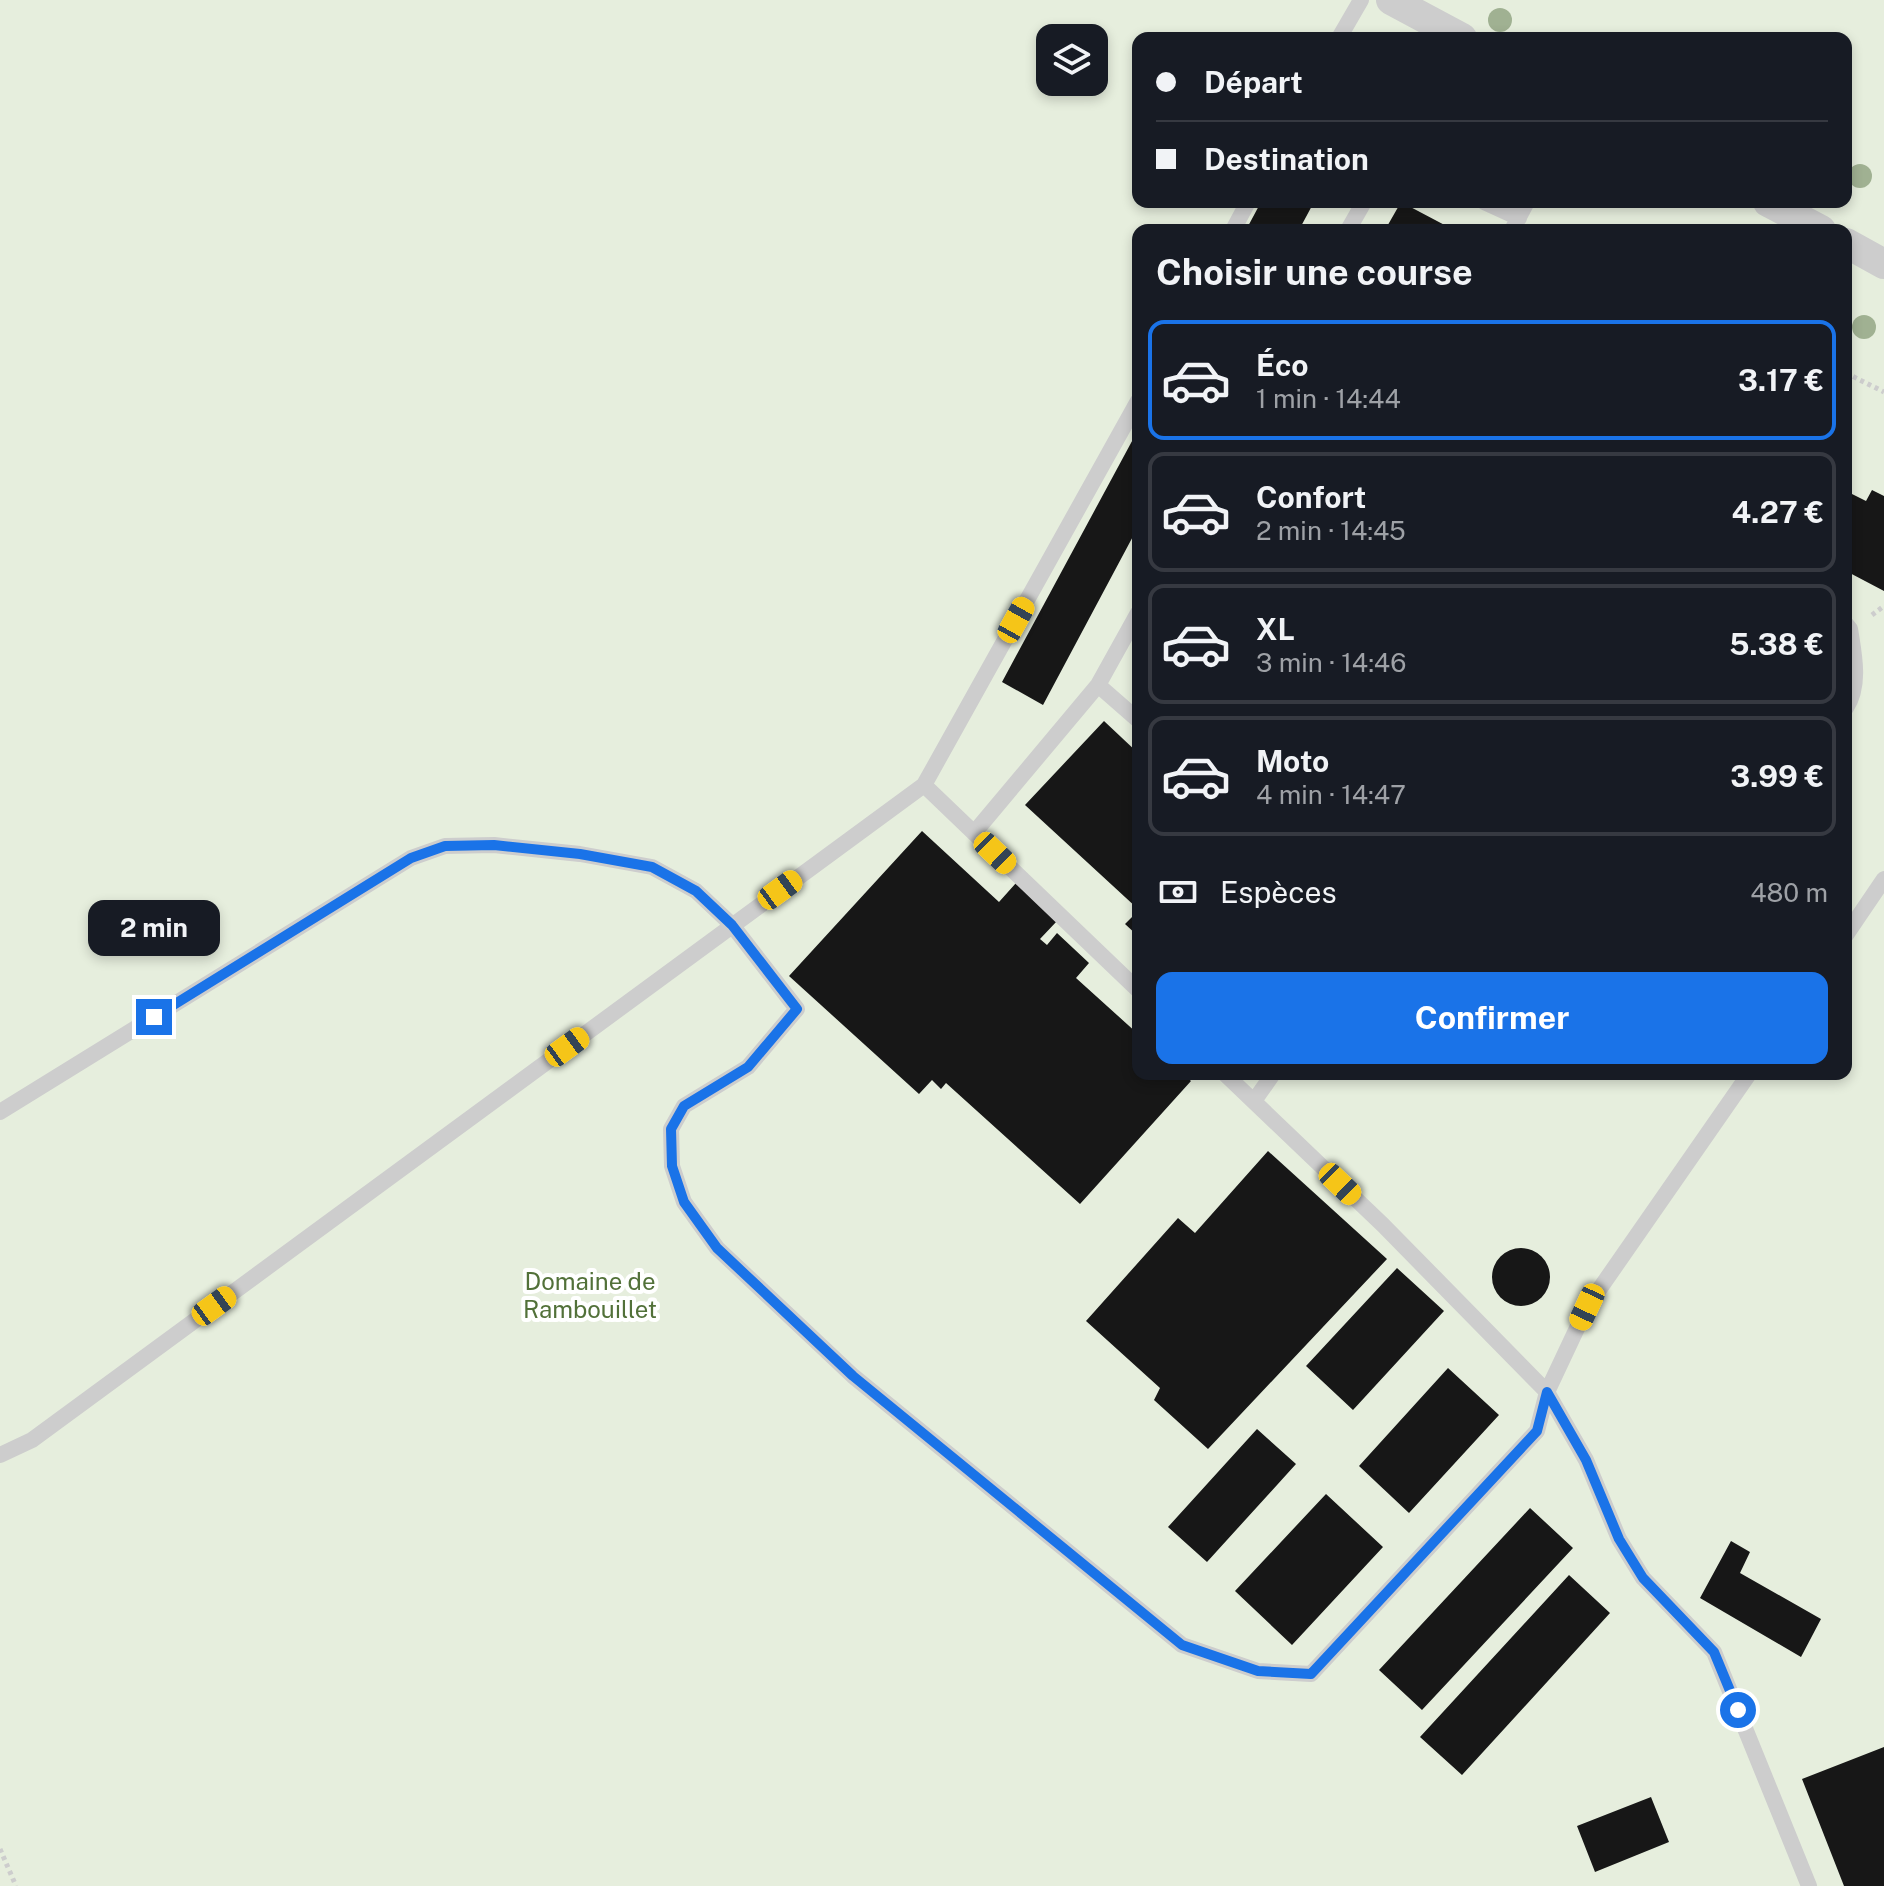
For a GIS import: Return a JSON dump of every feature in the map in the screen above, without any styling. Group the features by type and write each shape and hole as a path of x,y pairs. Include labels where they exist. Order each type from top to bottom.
{"street":[{"path":"1391,0 1451,32"},
{"path":"1779,208 1810,224"},
{"path":"1852,246 1884,264"}],"lane":[{"path":"1342,32 1361,0"},
{"path":"1492,208 1515,224"},
{"path":"0,1455 32,1440 924,785 1132,412"},
{"path":"974,833 1098,685 1132,624"},
{"path":"1852,643 1856,670 1852,691"},
{"path":"1098,685 1132,715"},
{"path":"924,785 1132,984"},
{"path":"0,1112 411,858 445,846 508,846 580,854 652,867 696,891 732,925 797,1009 748,1067 684,1106 671,1129 672,1166 684,1202 717,1248 853,1376 1182,1645 1258,1671 1311,1674 1537,1431 1547,1392 1587,1307 1745,1080"},
{"path":"1852,927 1882,888"},
{"path":"1231,1080 1383,1225 1547,1392 1586,1460 1619,1539 1643,1578 1714,1652 1809,1886"},
{"path":"1254,1101 1269,1080"}],"path":[{"path":"1852,376 1884,392"},
{"path":"0,1849 16,1886"}],"green space":[{"name":"Domaine de Rambouillet","path":"0,0 1884,0 1884,1886 0,1886"}],"building":[{"path":"1258,208 1311,208 1302,224 1249,224"},
{"path":"1398,208 1412,208 1443,224 1388,224"},
{"path":"1132,441 1132,538 1043,705 1002,682"},
{"path":"1872,490 1884,496 1884,591 1852,574 1852,494 1866,501"},
{"path":"1104,721 1132,747 1132,903 1025,805"},
{"path":"922,831 999,902 1016,883 1057,921 1040,939 1047,945 1057,933 1089,963 1076,978 1132,1029 1132,1080 1191,1081 1080,1204 946,1083 941,1089 932,1080 919,1094 789,976"},
{"path":"1132,917 1132,930 1125,924"},
{"path":"1268,1151 1387,1259 1208,1449 1154,1400 1160,1388 1086,1321 1178,1218 1195,1233"},
{"path":"1521,1248 1542,1256 1550,1277 1542,1298 1521,1306 1500,1298 1492,1277 1500,1256"},
{"path":"1397,1268 1444,1311 1353,1410 1306,1366"},
{"path":"1448,1368 1499,1415 1409,1513 1359,1466"},
{"path":"1257,1429 1296,1464 1207,1562 1168,1527"},
{"path":"1326,1494 1383,1547 1292,1645 1235,1591"},
{"path":"1530,1508 1573,1548 1422,1710 1379,1670"},
{"path":"1731,1541 1750,1552 1740,1573 1821,1619 1801,1657 1700,1598"},
{"path":"1569,1575 1610,1613 1462,1775 1420,1737"},
{"path":"1884,1747 1884,1886 1844,1886 1802,1779"},
{"path":"1651,1797 1669,1842 1595,1872 1577,1826"}],"route":[{"path":"154,1017 411,858 445,846 494,845 580,854 652,867 696,891 732,925 797,1009 748,1067 684,1106 671,1129 672,1166 684,1202 717,1248 853,1376 1182,1645 1258,1671 1311,1674 1537,1431 1547,1392 1586,1460 1619,1539 1643,1578 1714,1652 1738,1710"}]}
